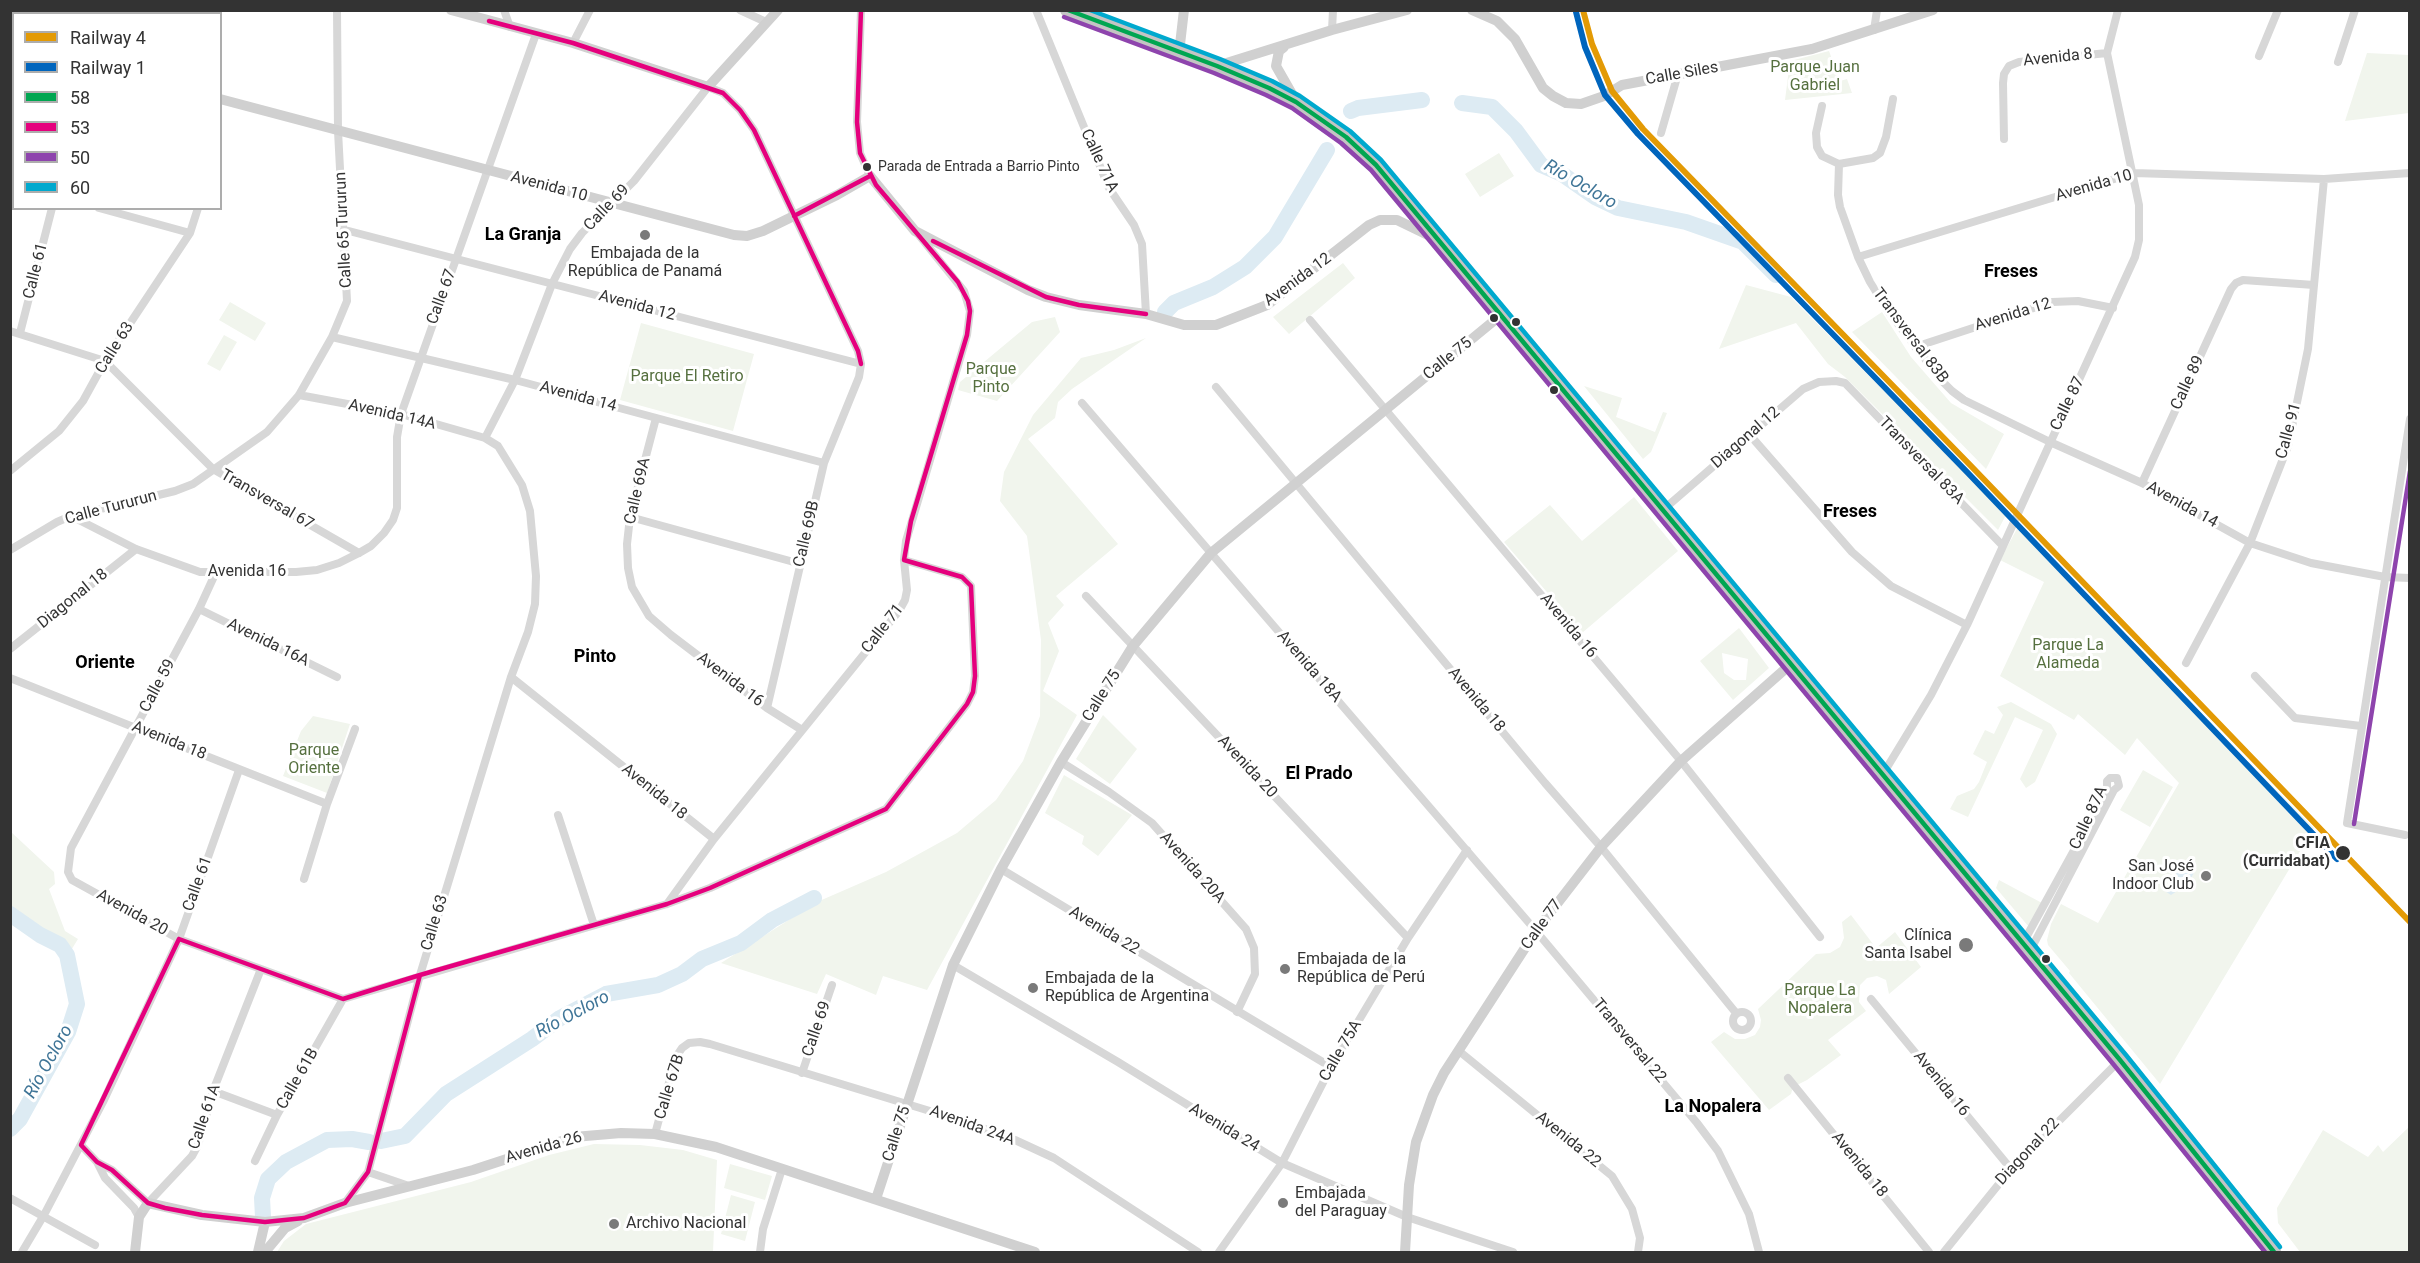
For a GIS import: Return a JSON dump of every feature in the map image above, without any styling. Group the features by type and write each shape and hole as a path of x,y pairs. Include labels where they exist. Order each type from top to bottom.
{"highway":[{"path":"1066,10 1217,66 1296,102 1346,138 1376,165 2120,1060 2274,1252"}],"street":[{"name":"Calle 65 Tururun","path":"213,469 267,432 299,395 332,337 347,300 338,131 337,10"},
{"path":"451,10 474,13 510,27 573,43 723,93 740,110 754,130 858,351 861,364"},
{"path":"504,10 510,27"},
{"path":"573,43 590,10"},
{"path":"740,10 766,22"},
{"name":"Calle 69","path":"485,438 515,380 552,284 570,249 582,233 634,181 708,87 778,10"},
{"name":"Calle 71","path":"667,904 714,839 899,611 905,600 907,590 904,560 911,520 967,335 970,311 964,291 870,176 861,153 857,122 861,10"},
{"name":"Calle 71A","path":"1035,10 1109,188 1134,225 1142,244 1146,314"},
{"path":"1179,53 1184,10"},
{"path":"1332,30 1333,10"},
{"path":"1217,66 1287,46 1332,30 1407,10"},
{"path":"1874,30 1877,10"},
{"name":"Calle Siles","path":"1474,11 1497,21 1515,39 1543,88 1552,96 1566,103 1581,105 1592,102 1622,85 1812,49 1933,10"},
{"name":"Calle 87","path":"1883,774 1925,705 1967,625 2135,257 2139,240 2139,205 2108,53 2118,10"},
{"path":"2259,56 2278,10"},
{"path":"2338,62 2355,10"},
{"name":"Calle 67","path":"359,553 371,546 393,520 397,508 397,437 401,414 536,34"},
{"path":"1287,46 1279,51 1276,66 1296,102"},
{"name":"Avenida 8","path":"2004,139 2003,82 2004,74 2009,66 2019,62 2108,53"},
{"path":"1661,133 1678,74"},
{"path":"1822,106 1816,133 1817,147 1822,156 1839,164 1873,158 1880,153 1886,136 1893,99"},
{"name":"Avenida 10","path":"222,100 734,236 747,236 763,231 870,176"},
{"name":"Transversal 83B","path":"1839,164 1838,195 1858,257 1888,311 1942,382 1964,400"},
{"name":"Avenida 10","path":"1858,257 2134,173 2324,179 2409,173"},
{"name":"Calle 91","path":"2186,663 2250,543 2288,446 2308,349 2324,179"},
{"name":"Calle 61","path":"20,333 51,210"},
{"path":"106,210 190,233"},
{"name":"Calle 63","path":"10,471 59,431 83,402 105,361 190,233 197,210"},
{"name":"Avenida 12","path":"915,231 970,261 1046,297 1079,305 1146,314 1184,325 1216,325 1267,305 1369,225 1380,220 1397,220 1437,240"},
{"name":"Avenida 12","path":"345,230 861,364"},
{"name":"Calle 89","path":"2142,483 2231,289 2236,283 2243,280 2314,285"},
{"name":"Avenida 12","path":"1915,347 2052,302 2078,300 2113,308"},
{"name":"Calle 75","path":"876,1199 953,965 1001,869 1060,762 1133,646 1211,553 1501,315"},
{"name":"Avenida 16","path":"1310,320 1681,760 1820,937"},
{"path":"10,331 105,361"},
{"name":"Avenida 14","path":"332,337 515,380 824,463"},
{"name":"Transversal 67","path":"105,361 213,469 359,553"},
{"name":"Calle 69B","path":"768,708 824,463 859,376 861,364"},
{"name":"Diagonal 12","path":"1664,509 1803,389 1820,382 1836,381"},
{"name":"Transversal 83A","path":"1836,381 1845,383 2003,546"},
{"name":"Avenida 18","path":"1216,387 1537,774 1601,847 1736,1013"},
{"name":"Avenida 14A","path":"299,395 401,414 485,438"},
{"name":"Avenida 14","path":"1964,400 2142,483 2250,543 2311,563 2385,577 2409,579"},
{"name":"Avenida 18A","path":"1082,403 1536,931"},
{"name":"Calle 69A","path":"638,598 632,587 628,568 627,544 630,517 656,418"},
{"path":"2408,835 2348,823 2409,418"},
{"path":"1749,434 1852,552 1875,573 1891,586 1967,625"},
{"name":"Calle 63","path":"345,1203 368,1172 420,975 535,604 536,576 530,511 522,485 498,446 485,438"},
{"name":"Calle Tururun","path":"10,550 71,516 175,492 193,484 213,469"},
{"name":"Avenida 16","path":"71,516 136,549 200,572 317,570 359,553"},
{"path":"630,517 801,564"},
{"name":"Diagonal 18","path":"10,649 136,549"},
{"path":"343,999 667,904 710,888 886,809 967,704 973,692 975,676 972,593 967,580 904,560"},
{"name":"Calle 59","path":"68,863 71,848 200,609 216,572"},
{"name":"Avenida 20","path":"1086,596 1408,939"},
{"name":"Avenida 16","path":"638,598 649,616 671,635 768,708 802,730"},
{"name":"Avenida 16A","path":"200,609 337,676"},
{"name":"Calle 77","path":"1405,1252 1416,1142 1433,1095 1444,1073 1536,931 1601,847 1681,760 1792,663"},
{"path":"2255,676 2295,718 2361,726"},
{"name":"Avenida 18","path":"511,677 714,839"},
{"name":"Avenida 18","path":"10,678 327,804"},
{"path":"304,879 327,804 355,729"},
{"name":"Avenida 20A","path":"1060,762 1152,823 1246,929 1254,948 1255,974 1237,1012"},
{"name":"Calle 61","path":"22,1252 81,1145 178,939 239,770"},
{"name":"Calle 87A","path":"2026,947 2091,827 2114,790 2119,786 2117,778 2110,778 2107,781 2108,787 2091,827"},
{"path":"558,815 594,925"},
{"name":"Calle 75A","path":"1219,1252 1282,1163 1331,1067 1408,939 1467,850"},
{"name":"Avenida 20","path":"68,863 68,872 72,880 178,939 343,999"},
{"name":"Avenida 22","path":"1001,869 1331,1067"},
{"name":"Transversal 22","path":"1536,931 1718,1151 1749,1214 1759,1252"},
{"name":"Avenida 24","path":"953,965 1118,1062 1282,1163 1407,1217 1513,1252"},
{"name":"Calle 61A","path":"135,1252 139,1217 148,1203 192,1156 198,1145 213,1090 261,969"},
{"name":"Calle 69","path":"802,1073 832,985"},
{"name":"Calle 61B","path":"255,1161 277,1115 343,999"},
{"name":"Avenida 16","path":"1871,999 2010,1169"},
{"name":"Avenida 24A","path":"689,1043 700,1041 976,1125 1054,1158 1198,1252"},
{"name":"Calle 67B","path":"655,1134 676,1057 689,1043"},
{"name":"Avenida 22","path":"1459,1051 1612,1176 1632,1209 1641,1238 1638,1252"},
{"name":"Diagonal 22","path":"1944,1252 2010,1169 2120,1060"},
{"name":"Avenida 18","path":"1788,1078 1929,1252"},
{"path":"213,1090 277,1115"},
{"name":"Avenida 26","path":"97,1162 112,1170 148,1203 202,1215 265,1222 304,1218 345,1203 474,1170 574,1137 621,1133 655,1134 716,1147 1035,1252"},
{"name":"Avenida 26","path":"81,1145 97,1162 105,1178 134,1208 139,1217"},
{"path":"760,1252 763,1229 782,1169"},
{"path":"368,1172 410,1187"},
{"path":"10,1198 95,1245"},
{"path":"265,1252 285,1228 304,1218"},
{"path":"258,1252 265,1222"}],"green space":[{"name":"Parque Juan Gabriel","path":"1829,51 1840,81 1847,79 1852,93 1785,100 1790,61"},
{"path":"2367,53 2409,55 2409,113 2345,121"},
{"path":"1499,153 1514,176 1480,197 1465,174"},
{"path":"1343,263 1355,278 1289,334 1273,317"},
{"path":"1746,285 1791,297 2006,515 1998,530 1845,377 1828,364 1796,323 1719,349"},
{"path":"230,302 266,323 255,341 219,320"},
{"path":"1882,312 1911,357 1951,403 2004,434 1986,469 1852,332"},
{"name":"Parque Pinto","path":"1055,317 1060,332 997,401 958,390 960,382 1032,322"},
{"name":"Parque El Retiro","path":"641,323 754,354 733,431 620,400"},
{"path":"224,335 237,342 220,371 207,364"},
{"path":"1146,338 1072,389 1058,402 1055,418 1028,439 1118,544 1056,596 1064,605 1048,623 1059,651 1043,691 1077,715 927,990 883,976 876,995 826,974 817,994 721,963 817,902 886,872 957,833 996,800 1023,761 1040,716 1041,640 1027,536 1000,501 1004,472 1033,415 1081,358 1114,350"},
{"path":"1584,386 1622,398 1616,417 1655,432 1663,412 1667,413 1651,452 1643,459"},
{"path":"1634,497 1678,551 1582,633 1504,542 1550,505 1582,541"},
{"name":"San José Indoor Club","path":"2018,527 2314,828 2160,1084 2069,973 2070,971 2048,945 2047,940 2051,924 2061,904 2098,923 2179,783 2137,738 2125,755 2078,714 2074,720 2000,676 2044,582 2000,560"},
{"path":"1739,628 1769,668 1733,700 1700,661","holes":["1722,653 1748,659 1746,680 1734,680 1724,673"]},
{"path":"2011,702 2051,724 2057,734 2035,782 2026,788 2020,779 2043,730 2015,717 1968,817 1950,809 1957,796 1974,789 1979,782 1987,762 1973,754 1985,730 1994,734 2003,715 1997,707"},
{"path":"1103,715 1137,749 1110,784 1076,759"},
{"name":"Parque Oriente","path":"313,716 350,724 327,793 283,776 301,731"},
{"path":"2143,770 2173,787 2150,827 2120,810"},
{"path":"1064,775 1132,815 1098,856 1082,844 1084,836 1045,813"},
{"path":"10,831 54,872 55,884 49,889 65,931 78,939 70,952 63,942 30,924 11,906"},
{"path":"1999,880 2042,903 2029,927 1996,888"},
{"name":"Parque La Nopalera","path":"1851,915 1876,948 1895,932 1921,967 1889,994 1886,980 1877,976 1867,978 1860,985 1859,1002 1866,1011 1828,1040 1841,1055 1807,1080 1793,1087 1791,1094 1769,1110 1711,1042 1724,1032 1735,1039 1745,1039 1755,1035 1761,1020 1758,1009 1816,954 1830,953 1840,947 1844,938 1842,922"},
{"path":"2409,1127 2409,1252 2300,1252 2278,1223 2277,1208 2323,1130 2368,1157 2378,1145 2383,1152"},
{"path":"594,1144 640,1145 683,1150 717,1160 713,1252 277,1252 284,1241 306,1224 471,1182 549,1155"},
{"path":"730,1164 772,1176 765,1200 724,1188"},
{"path":"731,1195 755,1202 745,1241 721,1234"}],"shaded area":[{"path":"2184,861 2196,869 2185,889 2180,889 2171,895 2165,891"}],"waterway":[{"name":"Río Ocloro","path":"1351,111 1358,108 1422,100"},
{"name":"Río Ocloro","path":"1462,103 1492,107 1516,131 1541,165 1562,174 1595,197 1618,208 1686,222 1743,242 1776,275"},
{"name":"Río Ocloro","path":"1165,312 1174,303 1213,287 1245,267 1275,237 1327,150"},
{"name":"Río Ocloro","path":"381,1141 405,1136 446,1094 532,1039 560,1018 606,994 658,985 682,974 702,959 741,943 772,920 814,898"},
{"name":"Río Ocloro","path":"10,914 40,935 60,945 67,955 77,1004 68,1032 20,1119 10,1129"},
{"name":"Río Ocloro","path":"263,1217 262,1198 268,1179 286,1162 327,1140 352,1139 369,1142"}],"rail line":[{"name":"4","path":"1583,10 1592,44 1612,91 1643,129 2410,922"},
{"name":"1","path":"1576,12 1585,47 1605,95 1638,134 1967,472 2337,859"}],"transit line":[{"name":"53","path":"420,975 667,904 710,888 886,809 967,704 973,692 975,676 971,586 962,577 904,560 911,521 967,335 970,311 968,301 958,282 876,185 860,153 857,122 861,10"},
{"name":"58","path":"1068,10 1269,88 1296,102 1346,137 1376,165 2120,1060 2274,1252"},
{"name":"60","path":"1090,10 1272,81 1300,96 1350,131 1381,160 2126,1055 2280,1247"},
{"name":"50","path":"1064,17 1266,95 1292,108 1341,143 1371,170 2114,1065 2265,1252"},
{"name":"53","path":"489,21 573,43 723,93 740,110 754,130 858,351 861,364"},
{"name":"53","path":"794,216 870,176"},
{"name":"53","path":"933,241 1046,297 1079,305 1146,314"},
{"name":"50","path":"2354,824 2410,471"},
{"name":"53","path":"179,939 343,999 420,975 368,1172 345,1203 304,1218 265,1222 202,1215 165,1208 148,1203 112,1170 97,1162 81,1145 179,939"}],"place":[{"name":"Parada de Entrada a Barrio Pinto","path":"867,167"},
{"name":"Embajada de la República de Panamá","path":"645,235"},
{"name":"CFIA (Curridabat)","path":"2343,853"},
{"name":"San José Indoor Club","path":"2206,876"},
{"name":"Clínica Santa Isabel","path":"1966,945"},
{"name":"Embajada de la República de Perú","path":"1285,969"},
{"name":"Embajada de la República de Argentina","path":"1033,988"},
{"name":"Embajada del Paraguay","path":"1283,1203"},
{"name":"Archivo Nacional","path":"614,1224"}],"district":[{"name":"La Granja","path":"523,235"},
{"name":"Freses","path":"2011,272"},
{"name":"Freses","path":"1850,512"},
{"name":"Pinto","path":"595,657"},
{"name":"Oriente","path":"105,663"},
{"name":"El Prado","path":"1319,774"},
{"name":"La Nopalera","path":"1713,1107"}],"park label":[{"name":"Parque La Alameda","path":"2068,655"}]}
